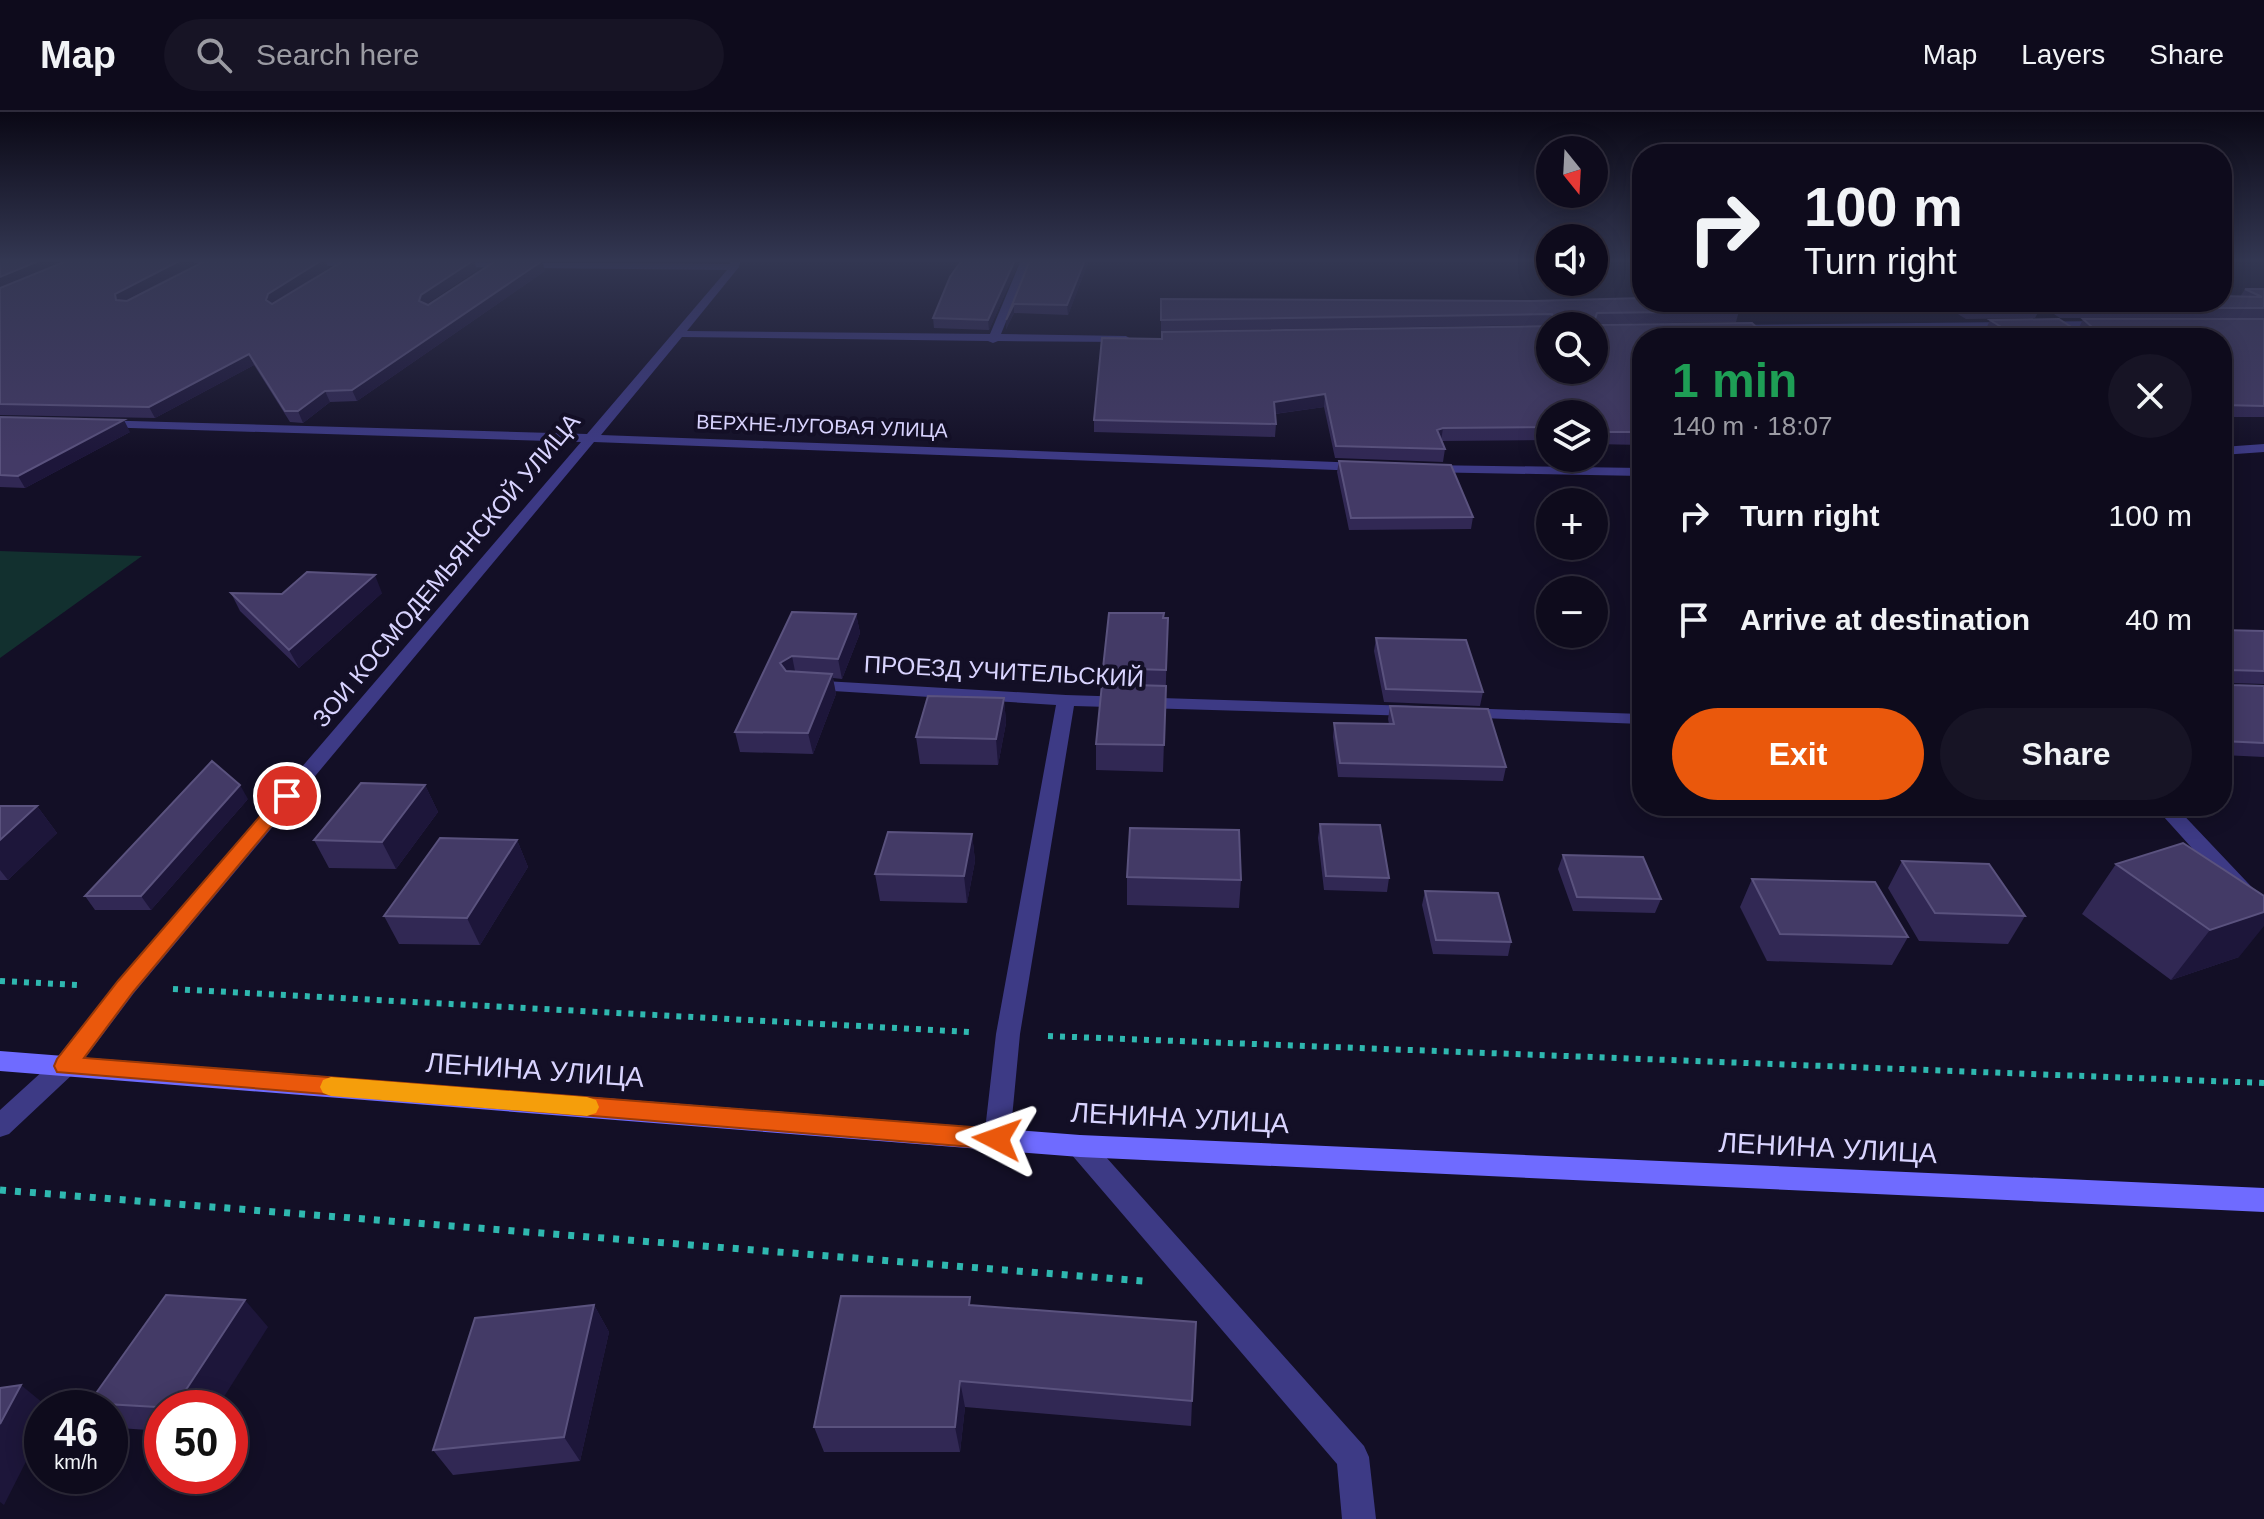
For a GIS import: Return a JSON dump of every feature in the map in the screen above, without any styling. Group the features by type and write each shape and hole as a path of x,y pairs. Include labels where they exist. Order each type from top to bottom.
{"main road":[{"name":"ЛЕНИНА УЛИЦА","path":"0,1061 1080,1146 2264,1200"}],"street":[{"name":"ЗОИ КОСМОДЕМЬЯНСКОЙ УЛИЦА","path":"0,1126 65,1066 126,987 686,326"},
{"path":"993,340 999,326"},
{"path":"1714,328 1915,326"},
{"path":"679,334 993,340 1146,339"},
{"name":"ВЕРХНЕ-ЛУГОВАЯ УЛИЦА","path":"80,423 1376,467"},
{"path":"2232,450 2264,448"},
{"path":"1407,468 1632,472"},
{"name":"ПРОЕЗД УЧИТЕЛЬСКИЙ","path":"796,684 1066,700 1632,719"},
{"path":"997,1139 1008,1034 1066,700"},
{"path":"2173,816 2264,914"},
{"path":"1080,1146 1353,1457 1359,1519"}],"path":[{"path":"0,981 1008,1034 2264,1083"},
{"path":"0,1190 1203,1286"}],"green space":[{"path":"0,551 142,556 0,658"}],"building":[{"path":"0,326 447,326 352,390 325,391 298,411 285,411 249,354 149,407 0,404"},
{"path":"1536,326 1536,384 1608,384 1608,326 1757,328 1632,328 1632,432 1608,432 1608,400 1536,400 1536,427 1443,428 1437,430 1445,449 1336,446 1325,394 1274,402 1276,424 1094,420 1102,338 1162,339 1162,332"},
{"path":"1999,326 2073,328 2003,328"},
{"path":"2090,326 2264,326 2264,406 2232,405 2232,328"},
{"path":"0,417 124,420 18,476 0,475"},
{"path":"1339,461 1451,465 1473,517 1351,518"},
{"path":"307,572 375,575 289,650 231,593 282,594"},
{"path":"792,612 856,614 838,659 792,656 780,663 786,671 832,674 808,733 735,732"},
{"path":"1109,613 1164,613 1163,618 1168,618 1166,670 1103,668"},
{"path":"2232,630 2264,631 2264,671 2232,670"},
{"path":"1376,638 1466,640 1483,692 1386,689"},
{"path":"1102,684 1166,686 1164,745 1096,744"},
{"path":"2232,685 2264,686 2264,743 2232,741"},
{"path":"928,696 1004,698 996,739 916,737"},
{"path":"1390,706 1488,709 1506,767 1340,763 1334,723 1394,724"},
{"path":"212,761 240,785 141,896 85,896"},
{"path":"361,783 425,785 382,842 314,840"},
{"path":"0,806 37,806 0,840"},
{"path":"1320,824 1380,825 1389,878 1326,876"},
{"path":"1130,828 1239,830 1241,880 1127,877"},
{"path":"888,832 972,834 964,876 875,874"},
{"path":"440,838 517,840 467,918 384,916"},
{"path":"2183,843 2264,896 2264,912 2210,930 2116,864"},
{"path":"1563,855 1643,857 1661,899 1577,897"},
{"path":"1902,861 1989,864 2025,916 1935,913"},
{"path":"1752,879 1875,882 1908,937 1780,934"},
{"path":"1425,891 1498,893 1511,942 1436,940"},
{"path":"166,1295 245,1300 186,1390 144,1390 144,1406 128,1405 128,1390 98,1390"},
{"path":"841,1296 970,1297 969,1305 1196,1322 1192,1401 960,1381 955,1427 814,1427"},
{"path":"594,1305 564,1437 433,1450 475,1318"},
{"path":"21,1385 0,1424 0,1388"}],"slow traffic":[{"path":"331,1087 587,1107"}],"route":[{"path":"287,796 126,987 65,1066 997,1139"}]}
